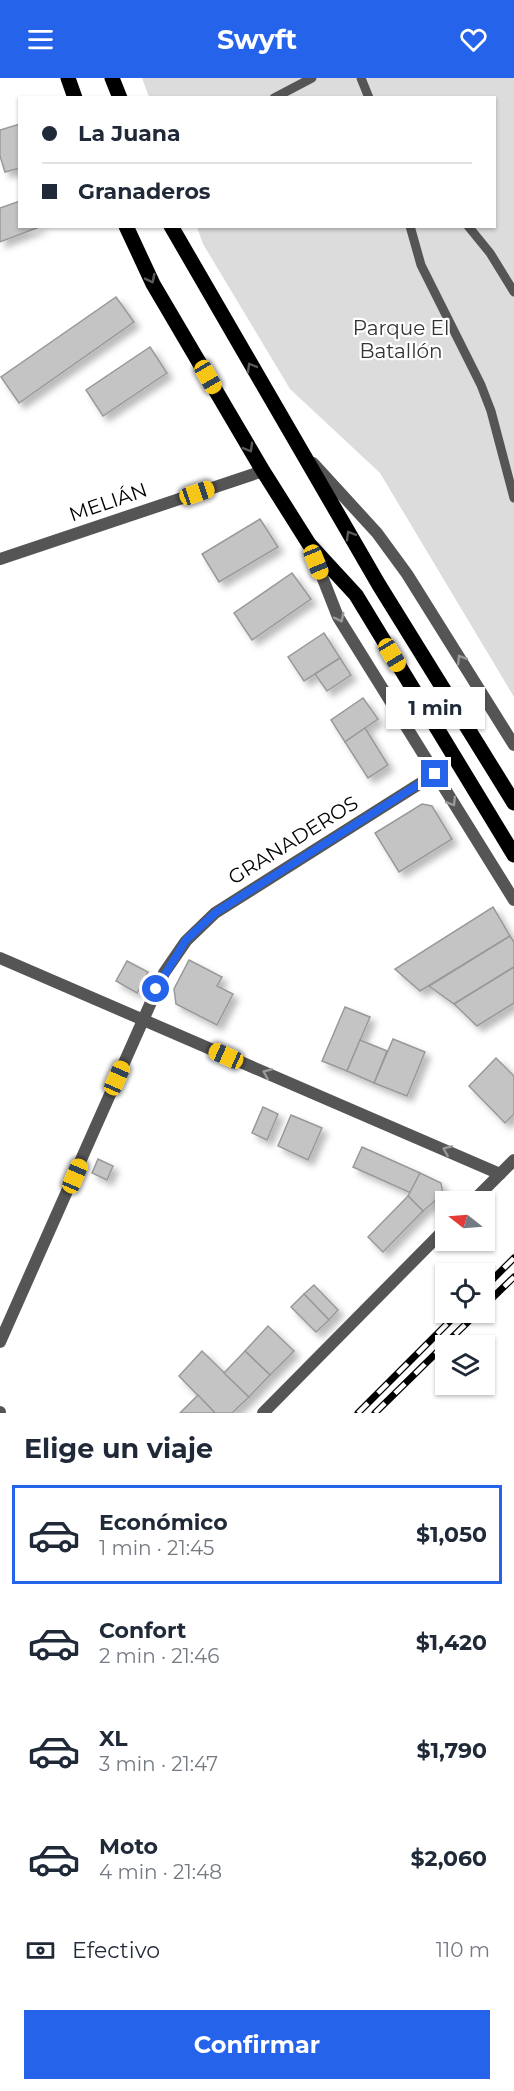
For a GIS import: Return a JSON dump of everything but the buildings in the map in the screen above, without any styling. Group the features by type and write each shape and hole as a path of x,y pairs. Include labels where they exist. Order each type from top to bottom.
{"main road":[{"path":"68,78 74,96"},
{"path":"112,78 119,96"},
{"path":"127,228 153,284 262,471 309,544 356,595 514,855"},
{"path":"172,228 296,443 514,803"}],"street":[{"path":"296,443 377,533 407,574 514,745"},
{"name":"MELIÁN","path":"0,559 262,471"},
{"path":"309,544 338,617 514,900"},
{"name":"GRANADEROS","path":"0,1342 142,1020 164,973 186,940 215,913 435,774"},
{"path":"0,958 500,1174"},
{"path":"483,1191 514,1160"},
{"path":"263,1413 435,1239"}],"lane":[{"path":"278,96 312,78"},
{"path":"361,78 368,96"},
{"path":"411,228 421,265 488,402 514,498"},
{"path":"470,228 490,253 514,292"}],"green space":[{"name":"Parque El Batallón","path":"142,78 514,78 514,697 380,473 290,389 203,244 197,228 496,228 496,96 149,96"}],"railway":[{"path":"495,1277 514,1258"},
{"path":"495,1295 514,1277"},
{"path":"358,1413 448,1323"},
{"path":"375,1413 467,1323"}],"route":[{"path":"156,989 186,940 215,913 435,774"}]}
